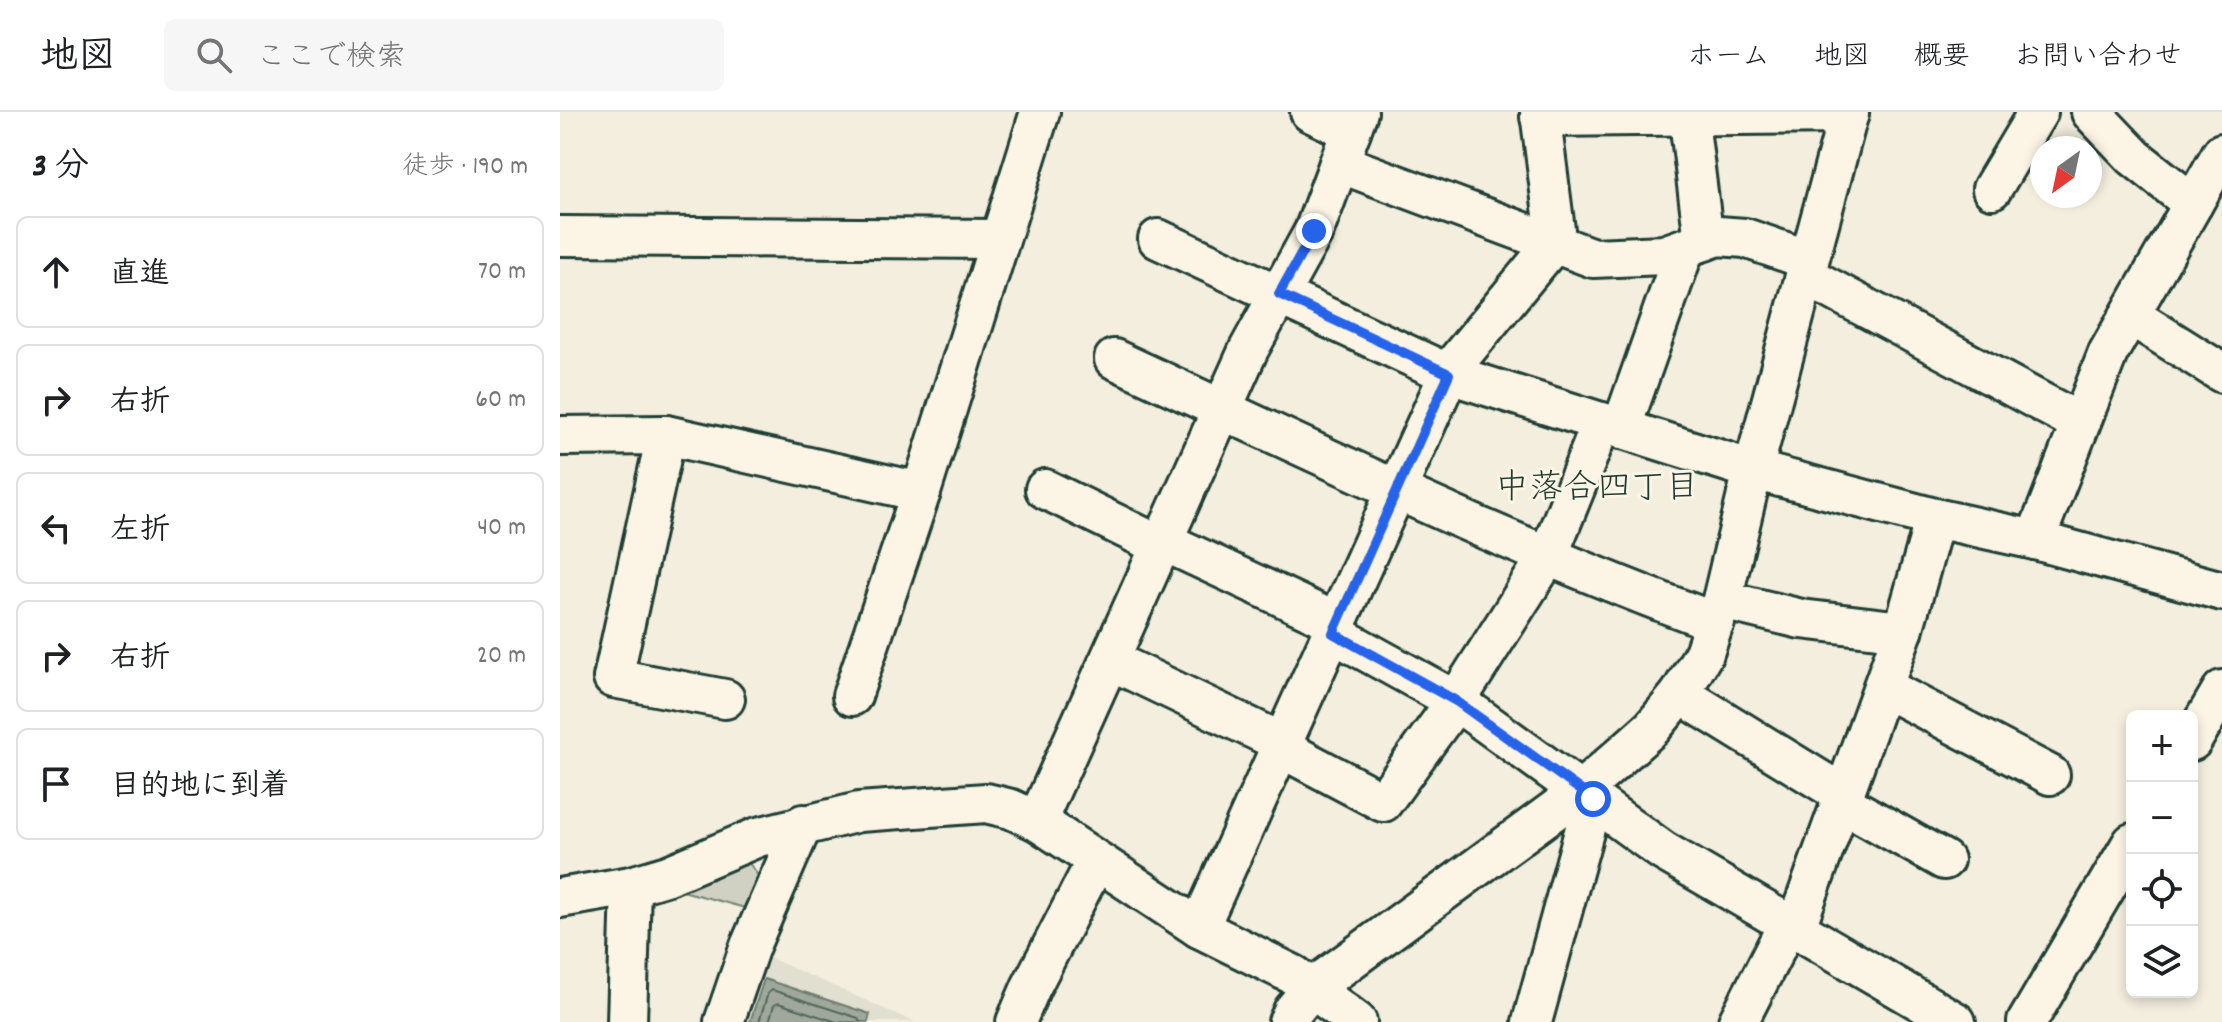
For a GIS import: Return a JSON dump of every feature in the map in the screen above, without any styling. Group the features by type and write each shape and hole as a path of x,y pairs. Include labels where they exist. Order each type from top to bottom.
{"street":[{"path":"852,696 921,492 1040,112"},
{"path":"1310,112 1550,241 1593,258 1664,255 1718,236 1745,238 1807,268 2080,423"},
{"path":"1992,189 2038,112"},
{"path":"2091,112 2134,157 2193,204"},
{"path":"1199,928 1449,374 1545,254 1555,230 1540,114 1849,113 1718,611 1704,653 1680,694 1652,728 1587,795 1311,989 1288,1022"},
{"path":"1110,660 1282,746 1383,802 1456,701 1548,556 1612,425 1694,244 1688,114"},
{"path":"1037,821 1249,349 1314,231 1349,135"},
{"path":"2035,540 2108,353 2222,153"},
{"path":"560,236 1000,239"},
{"path":"1158,239 1449,374 1753,470 1935,518 2035,540 2222,591"},
{"path":"2130,315 2222,373"},
{"path":"1114,359 1629,591 1718,611 1903,631"},
{"path":"560,436 666,435 921,492"},
{"path":"666,435 613,678 725,699"},
{"path":"1045,489 1336,628 1456,701 1663,851 1792,924 1905,1009 1956,1022"},
{"path":"1738,1022 1792,924 1843,798 1903,631 1935,518"},
{"path":"1883,687 2050,775"},
{"path":"2198,731 2222,690"},
{"path":"1680,694 1944,860"},
{"path":"1532,1022 1587,795"},
{"path":"560,898 631,886 668,875 758,837 803,824 859,812 986,803 1011,809 1037,821 1199,928 1294,975 1357,1022"},
{"path":"724,1022 750,946 803,824"},
{"path":"2027,1022 2126,853"},
{"path":"1016,1022 1096,861"},
{"path":"627,1022 631,886"}],"shaded area":[{"path":"746,859 767,888 756,911 679,890"},
{"path":"763,955 914,1022 740,1022"}],"water":[{"path":"764,979 870,1014 868,1022 750,1022"}],"district":[{"name":"中落合四丁目","path":"1597,490"}],"route":[{"path":"1314,231 1279,294 1449,374 1333,633 1456,701 1593,799"}]}
